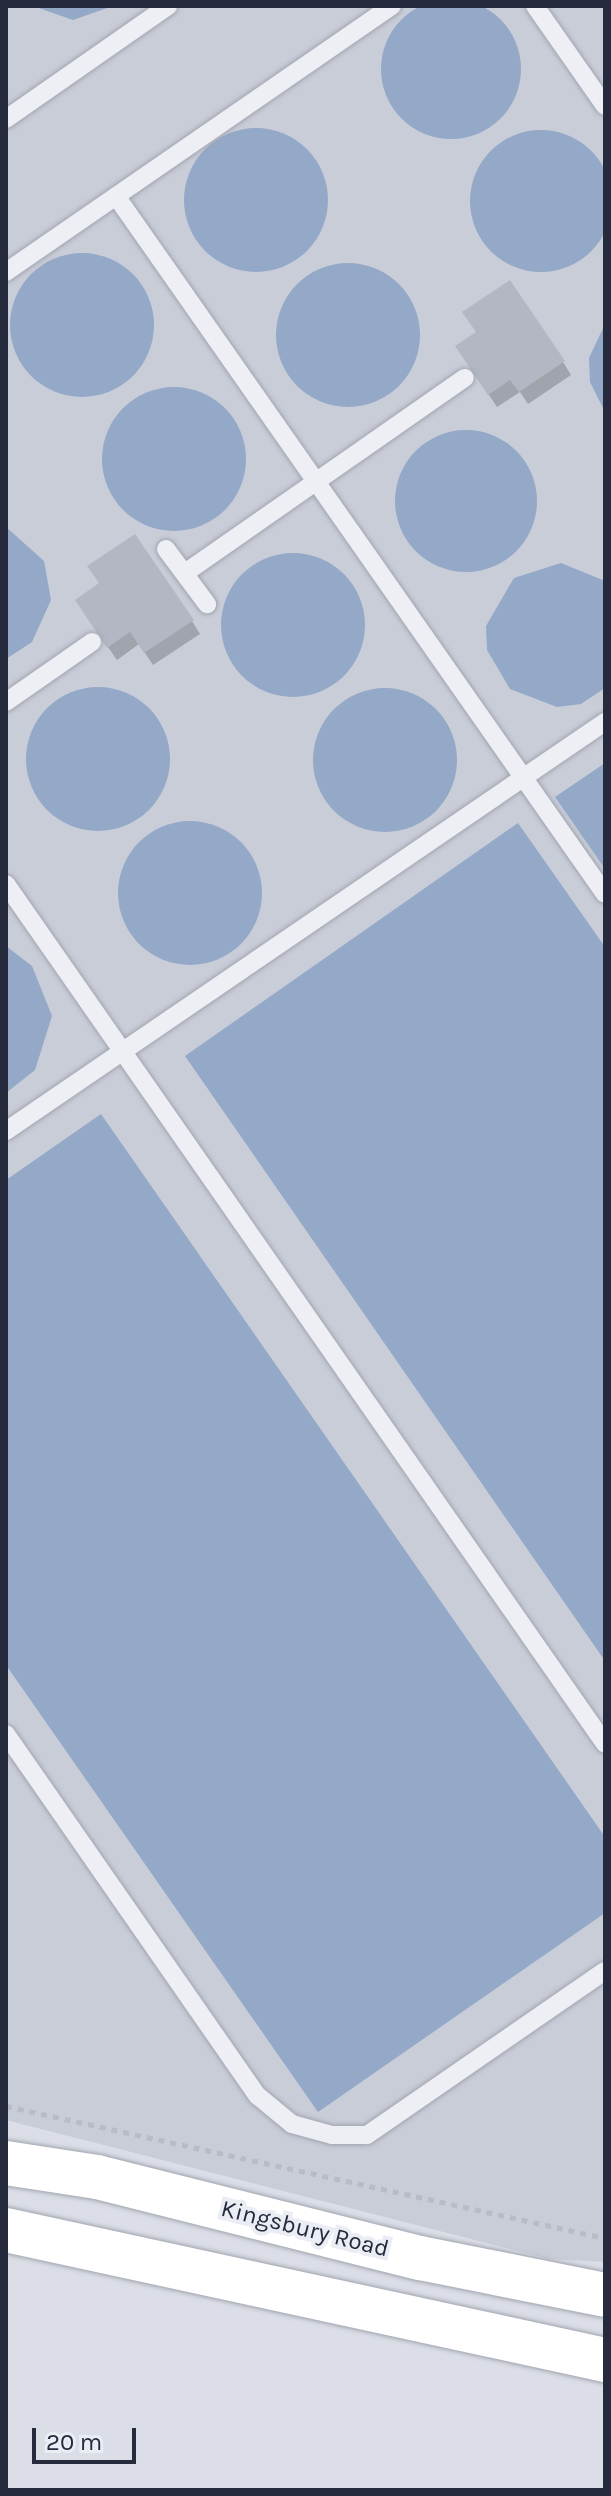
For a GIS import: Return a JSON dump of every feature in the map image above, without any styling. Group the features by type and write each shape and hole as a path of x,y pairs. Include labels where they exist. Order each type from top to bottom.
{"main road":[{"name":"Kingsbury Road","path":"6,2163 97,2177 538,2286 605,2295"},
{"path":"6,2230 605,2360"}],"lane":[{"path":"6,119 168,6"},
{"path":"6,272 392,6"},
{"path":"535,6 605,106"},
{"path":"116,196 605,894"},
{"path":"185,573 465,378"},
{"path":"166,549 207,604"},
{"path":"6,702 92,642"},
{"path":"6,1131 605,722"},
{"path":"6,884 605,1744"},
{"path":"6,1734 258,2096 292,2124 332,2135 367,2135 605,1971"}],"path":[{"path":"6,2106 605,2238"}],"shaded area":[{"path":"6,6 605,6 605,2262 549,2259 6,2120"}],"water":[{"path":"451,-1 478,4 501,19 516,42 521,69 516,96 501,119 478,134 451,139 424,134 401,119 386,96 381,69 386,42 401,19 424,4"},
{"path":"33,6 113,6 73,20"},
{"path":"256,128 283,134 307,149 322,173 328,200 322,227 307,251 283,266 256,272 229,266 205,251 190,227 184,200 190,173 205,149 229,134"},
{"path":"541,130 568,136 591,151 606,174 612,201 606,228 591,251 568,266 541,272 514,266 491,251 476,228 470,201 476,174 491,151 514,136"},
{"path":"82,253 109,259 133,274 148,298 154,325 148,352 133,376 109,391 82,397 55,391 31,376 16,352 10,325 16,298 31,274 55,259"},
{"path":"348,263 375,269 399,284 414,308 420,335 414,362 399,386 375,401 348,407 321,401 297,386 282,362 276,335 282,308 297,284 321,269"},
{"path":"605,324 605,412 590,382 589,358"},
{"path":"174,387 201,393 225,408 240,432 246,459 240,486 225,510 201,525 174,531 147,525 123,510 108,486 102,459 108,432 123,408 147,393"},
{"path":"466,430 493,435 517,450 532,474 537,501 532,528 517,552 493,567 466,572 439,567 415,552 400,528 395,501 400,474 415,450 439,435"},
{"path":"6,527 44,561 51,600 32,642 6,659"},
{"path":"293,553 320,559 344,574 359,598 365,625 359,652 344,676 320,691 293,697 266,691 242,676 227,652 221,625 227,598 242,574 266,559"},
{"path":"561,563 605,581 605,688 581,704 557,707 510,689 487,650 486,626 514,578"},
{"path":"98,687 125,693 149,708 164,732 170,759 164,786 149,810 125,825 98,831 71,825 47,810 32,786 26,759 32,732 47,708 71,693"},
{"path":"385,688 412,694 436,709 451,733 457,760 451,787 436,811 412,826 385,832 358,826 334,811 319,787 313,760 319,733 334,709 358,694"},
{"path":"605,763 605,869 555,797"},
{"path":"190,821 217,827 241,842 256,866 262,893 256,920 241,944 217,959 190,965 163,959 139,944 124,920 118,893 124,866 139,842 163,827"},
{"path":"518,823 605,947 605,1661 185,1056"},
{"path":"6,946 32,966 52,1016 35,1070 6,1093"},
{"path":"101,1114 605,1837 605,1913 318,2112 6,1665 6,1180"}],"building":[{"path":"510,280 565,361 519,392 510,380 488,395 455,346 476,332 462,312"},
{"path":"135,534 194,620 144,653 130,632 107,648 75,600 99,583 87,566"}]}
